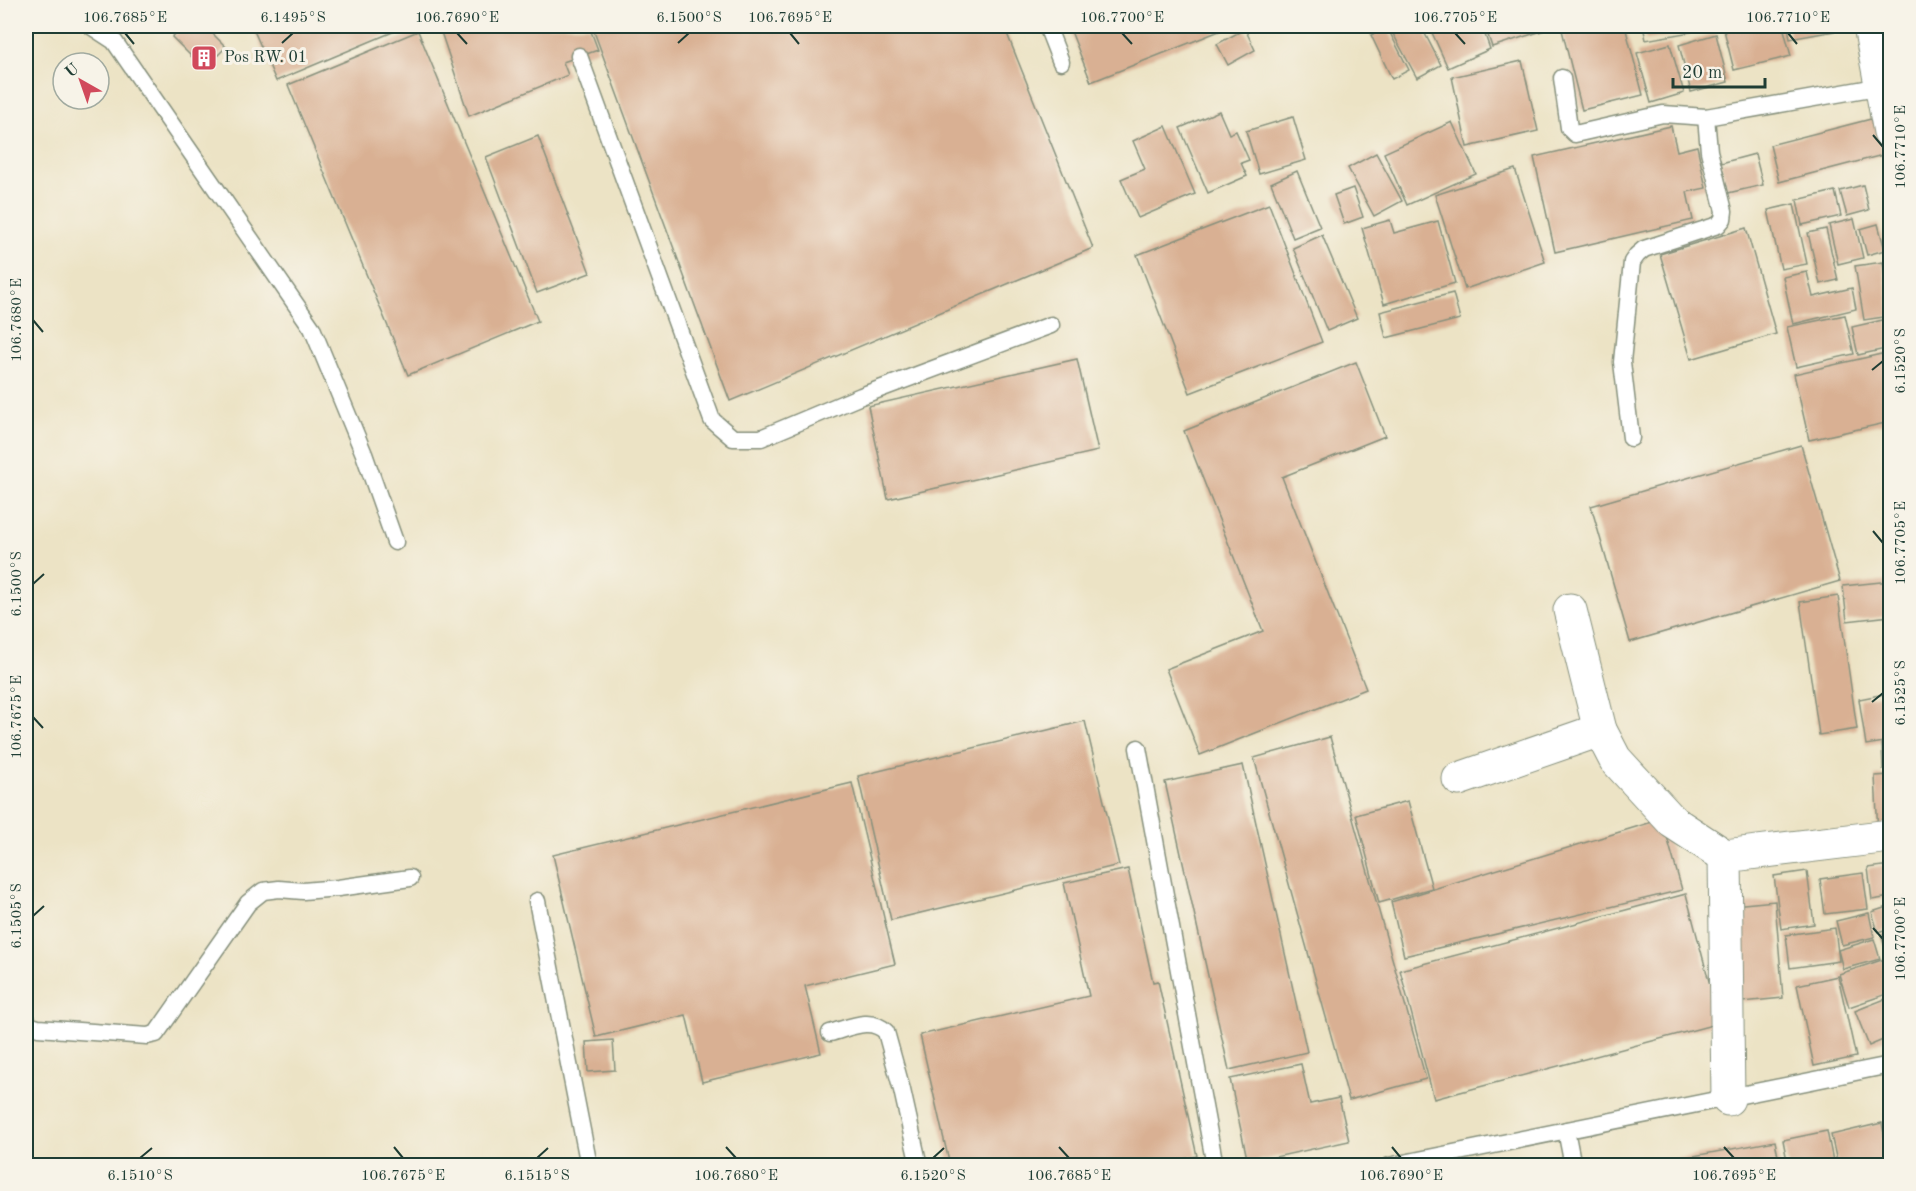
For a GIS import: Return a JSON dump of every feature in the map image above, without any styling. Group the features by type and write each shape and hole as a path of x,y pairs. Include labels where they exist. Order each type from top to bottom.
{"street":[{"path":"1870,26 1890,132"},
{"path":"1570,609 1600,730 1615,759 1673,822 1725,856 1890,836"},
{"path":"1459,778 1600,730"},
{"path":"1725,856 1728,1099"}],"lane":[{"path":"92,26 114,41 312,328 364,454 395,542"},
{"path":"1047,26 1061,62"},
{"path":"579,56 712,420 733,438 761,438 861,396 1050,325"},
{"path":"1562,78 1569,128 1575,134 1663,114 1706,117 1882,86"},
{"path":"1631,438 1622,362 1632,262 1644,249 1718,225 1723,219 1724,211 1709,151 1706,117"},
{"path":"1138,748 1215,1166"},
{"path":"26,1018 29,1025 38,1028 147,1036 156,1034 248,903 263,891 279,889 303,891 410,878"},
{"path":"537,902 589,1166"},
{"path":"830,1033 870,1023 879,1025 886,1032 919,1166"},
{"path":"1389,1166 1890,1065"},
{"path":"1566,1130 1573,1166"}],"building":[{"name":"Pos RW. 01","path":"184,26 205,26 226,47 204,69 172,37"},
{"path":"252,26 407,26 276,81"},
{"path":"439,26 589,26 598,50 563,62 568,75 469,116"},
{"path":"592,26 1004,26 1093,248 730,401"},
{"path":"1069,26 1232,26 1091,82"},
{"path":"1421,26 1441,65 1417,78 1390,28"},
{"path":"1429,26 1482,26 1490,49 1448,68"},
{"path":"1485,26 1550,26 1551,28 1492,47"},
{"path":"1561,26 1625,26 1643,95 1582,110"},
{"path":"1643,26 1690,26 1691,32 1646,40"},
{"path":"1723,26 1783,26 1791,56 1734,70"},
{"path":"1788,26 1851,26 1851,28 1790,39"},
{"path":"1387,27 1409,70 1392,79 1371,35"},
{"path":"1245,29 1255,50 1228,65 1217,44"},
{"path":"418,31 538,321 408,375 288,85"},
{"path":"1716,34 1728,82 1691,92 1679,45"},
{"path":"1670,44 1684,93 1651,103 1637,53"},
{"path":"1522,61 1538,131 1467,147 1452,77"},
{"path":"1219,111 1229,134 1236,131 1249,160 1241,163 1247,176 1208,193 1180,128"},
{"path":"1293,117 1306,160 1259,174 1246,131"},
{"path":"1875,118 1883,155 1779,182 1770,145"},
{"path":"1452,122 1476,174 1407,205 1384,153"},
{"path":"1166,126 1195,194 1138,218 1121,179 1145,169 1133,141"},
{"path":"1671,126 1677,151 1697,146 1706,188 1687,192 1693,220 1555,252 1534,157"},
{"path":"538,136 590,273 537,293 486,157"},
{"path":"1376,153 1402,201 1374,216 1348,168"},
{"path":"1755,154 1763,185 1728,193 1721,163"},
{"path":"1515,169 1545,262 1465,289 1435,195"},
{"path":"1297,171 1320,227 1293,238 1271,183"},
{"path":"1863,185 1869,210 1847,216 1840,191"},
{"path":"1353,188 1363,217 1344,224 1334,195"},
{"path":"1835,191 1841,216 1802,225 1797,200"},
{"path":"1269,204 1322,342 1190,393 1137,255"},
{"path":"1794,204 1807,264 1781,269 1768,210"},
{"path":"1854,219 1863,258 1838,264 1829,225"},
{"path":"1390,220 1394,233 1438,221 1455,283 1384,304 1362,228"},
{"path":"1878,224 1885,250 1867,255 1860,229"},
{"path":"1746,228 1776,334 1691,359 1660,254"},
{"path":"1826,229 1838,280 1820,284 1808,233"},
{"path":"1322,235 1357,318 1327,331 1293,248"},
{"path":"1883,262 1890,316 1864,320 1855,266"},
{"path":"1807,272 1813,297 1852,288 1856,309 1793,324 1783,277"},
{"path":"1453,293 1460,319 1386,338 1380,312"},
{"path":"1845,315 1854,354 1796,367 1787,327"},
{"path":"1887,319 1890,348 1858,355 1852,327"},
{"path":"1890,352 1890,422 1809,440 1794,374"},
{"path":"1077,359 1098,451 888,499 868,406"},
{"path":"1356,362 1385,436 1282,477 1366,689 1200,755 1166,669 1263,631 1184,431"},
{"path":"1801,445 1840,581 1630,642 1591,506"},
{"path":"1890,581 1890,616 1847,621 1843,586"},
{"path":"1838,596 1857,729 1819,735 1800,602"},
{"path":"1890,693 1890,741 1866,745 1859,699"},
{"path":"1085,721 1119,865 891,920 858,776"},
{"path":"1330,737 1426,1079 1349,1100 1254,758"},
{"path":"1882,744 1890,744 1890,769 1883,769"},
{"path":"1243,765 1307,1052 1229,1070 1165,782"},
{"path":"1890,775 1890,832 1878,833 1875,776"},
{"path":"852,783 895,964 805,986 821,1053 702,1082 686,1015 596,1037 553,855"},
{"path":"1408,801 1432,888 1379,903 1356,815"},
{"path":"1662,819 1682,890 1404,956 1391,902"},
{"path":"1890,865 1890,897 1872,900 1868,868"},
{"path":"1128,869 1153,982 1158,981 1197,1156 1153,1166 950,1166 920,1035 1089,996 1064,883"},
{"path":"1807,871 1814,924 1781,929 1774,876"},
{"path":"1863,873 1868,909 1825,914 1820,879"},
{"path":"1686,894 1720,1023 1434,1099 1400,970"},
{"path":"1775,901 1783,998 1742,1002 1733,905"},
{"path":"1890,906 1890,928 1878,932 1872,912"},
{"path":"1869,913 1874,937 1842,945 1836,921"},
{"path":"1835,928 1839,961 1790,968 1786,935"},
{"path":"1890,931 1890,961 1881,935"},
{"path":"1874,939 1880,959 1843,969 1838,950"},
{"path":"1885,959 1890,976 1890,993 1849,1007 1839,974"},
{"path":"1838,976 1856,1057 1814,1066 1797,985"},
{"path":"1890,997 1890,1037 1869,1046 1855,1011"},
{"path":"613,1040 615,1070 588,1072 586,1042"},
{"path":"1301,1064 1310,1104 1339,1098 1349,1141 1248,1163 1230,1079"},
{"path":"1890,1113 1890,1140 1884,1114"},
{"path":"1882,1123 1890,1166 1838,1166 1831,1135"},
{"path":"1827,1131 1834,1166 1788,1166 1783,1140"},
{"path":"1775,1141 1780,1166 1651,1166 1650,1164"}],"place":[{"name":"Pos RW. 01","path":"204,58"}]}
